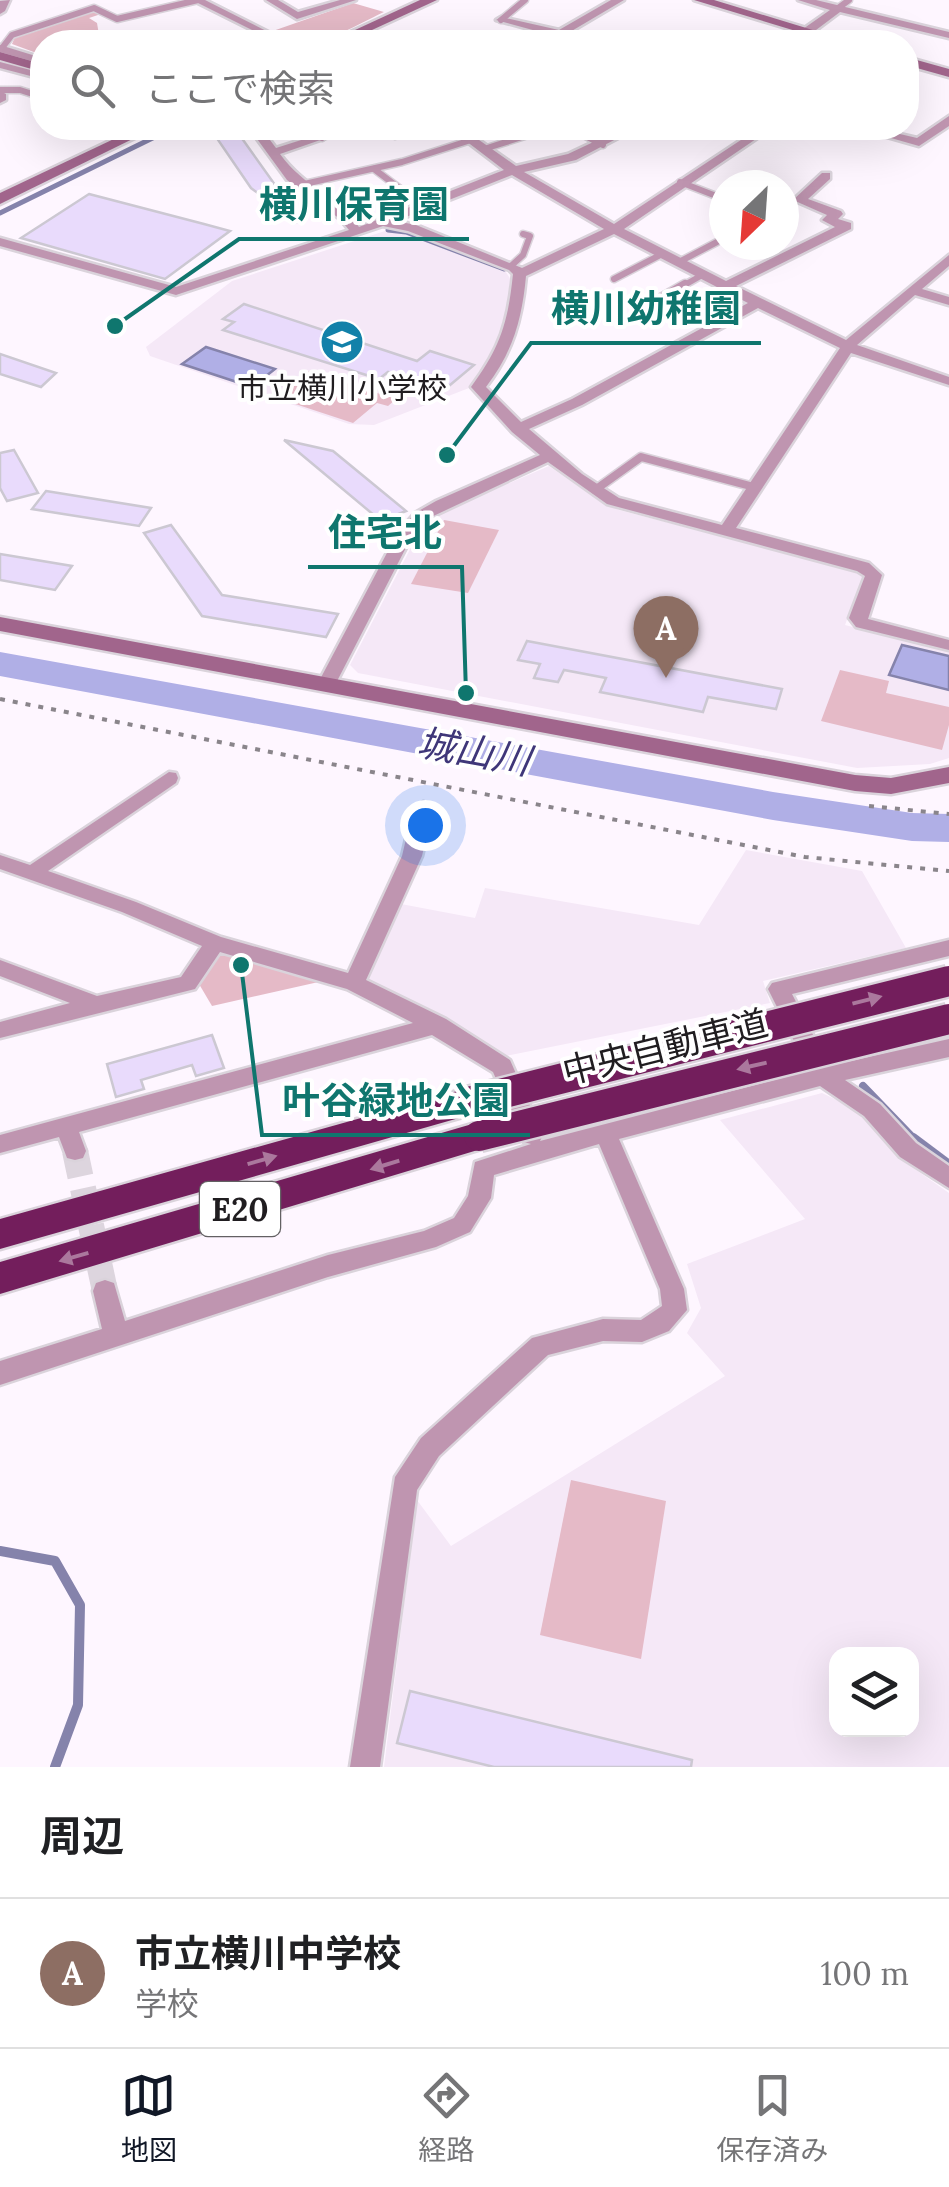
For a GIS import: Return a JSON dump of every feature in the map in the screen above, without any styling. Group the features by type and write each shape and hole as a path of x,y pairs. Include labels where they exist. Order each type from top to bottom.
{"highway":[{"name":"中央自動車道","path":"0,1234 468,1102 949,981"},
{"name":"中央自動車道","path":"0,1278 478,1136 949,1019"}],"street":[{"path":"198,0 259,30"},
{"path":"270,0 296,16 351,0"},
{"path":"363,30 431,0"},
{"path":"700,0 785,30"},
{"path":"803,0 949,35"},
{"path":"569,30 614,1"},
{"path":"813,30 837,9"},
{"path":"501,20 545,30"},
{"path":"1,58 30,63"},
{"path":"1,58 30,71"},
{"path":"919,64 949,73"},
{"path":"911,140 919,142 949,120"},
{"path":"5,192 121,140"},
{"path":"262,140 300,186 345,216 357,232"},
{"path":"271,153 315,140"},
{"path":"471,140 512,170 662,254 902,368 949,381"},
{"path":"0,242 176,291 357,232 512,170 572,157 611,140"},
{"path":"382,222 411,228 516,270 616,228 680,182 750,140"},
{"path":"726,286 846,226 828,220 843,209 799,200 827,176"},
{"path":"726,532 849,344 949,259"},
{"path":"516,270 515,329 503,358 478,387 517,429 613,501 863,566 874,575 858,618 862,623 949,646"},
{"path":"912,290 949,300"},
{"path":"517,429 577,402 758,302"},
{"path":"326,685 405,534 421,516 552,455"},
{"path":"0,624 855,783 891,786 949,775"},
{"path":"32,874 169,778"},
{"path":"354,983 412,856 423,809"},
{"path":"0,862 130,907 215,943 354,983 438,1025 502,1066 538,1150"},
{"path":"0,1030 188,983 215,943"},
{"path":"949,948 779,989 823,1076 872,1110 908,1150 949,1178"},
{"path":"0,968 96,1004"},
{"path":"0,1144 71,1140 438,1025"},
{"path":"0,1374 328,1266 428,1240 462,1225 479,1198 483,1170 538,1150 823,1076 949,1048"},
{"path":"364,1767 404,1486 430,1447 540,1346 602,1330 642,1331 675,1310 672,1289 606,1134"},
{"path":"105,1291 116,1336"}],"lane":[{"path":"1,58 12,35 94,8 117,19 198,0"},
{"path":"501,20 525,0"},
{"path":"837,9 849,0"},
{"path":"0,95 20,90 30,93"},
{"path":"300,186 471,140"},
{"path":"484,149 512,140"},
{"path":"593,140 603,145"},
{"path":"374,169 423,206"},
{"path":"680,182 709,193"},
{"path":"516,270 530,236 523,234"},
{"path":"678,262 709,246"},
{"path":"614,279 662,254"},
{"path":"652,303 704,274"},
{"path":"595,490 642,457 754,487"}],"path":[{"path":"0,699 805,857 949,871"}],"shaded area":[{"path":"353,3 384,12 348,30 276,30"},
{"path":"90,11 101,14 89,18 97,23 98,30 35,30"},
{"path":"30,32 30,51 12,44 15,37"},
{"path":"388,230 406,232 504,269 511,280 501,340 493,360 469,388 374,425 349,424 150,356 146,347 232,281"},
{"path":"308,371 396,399 388,406 377,403 353,423 274,397"},
{"path":"549,466 619,510 854,571 863,577 845,625 949,652 949,758 930,764 857,768 358,673 350,665 419,532 431,517"},
{"path":"444,520 499,530 468,593 411,584"},
{"path":"840,670 889,681 886,693 949,707 942,750 821,721"},
{"path":"746,850 862,871 906,948 763,981 770,1003 506,1056 367,981 401,904 475,918 485,888 699,925"},
{"path":"219,950 323,981 212,1006 199,984"},
{"path":"822,1093 862,1112 909,1165 949,1193 949,1767 384,1767 417,1500 451,1546 725,1376 687,1333 701,1308 687,1264 805,1219 720,1120"},
{"path":"571,1480 666,1501 641,1659 540,1635"}],"water":[{"path":"206,347 275,369 252,387 182,364"},
{"path":"902,645 949,656 949,690 889,675"}],"building":[{"path":"218,140 243,140 300,220 297,222 251,188"},
{"path":"89,194 230,231 165,279 21,238"},
{"path":"244,304 417,361 430,351 474,365 444,390 388,372 379,379 223,330 234,322 223,319"},
{"path":"0,354 56,373 41,387 0,374"},
{"path":"284,440 333,451 406,511 381,521"},
{"path":"14,450 38,493 7,501 0,488 0,453"},
{"path":"46,491 151,508 139,526 32,509"},
{"path":"171,525 222,595 338,614 326,637 202,616 144,533"},
{"path":"0,554 72,566 55,590 0,580"},
{"path":"527,641 782,689 776,709 708,697 703,712 600,692 606,678 564,670 558,682 534,678 540,664 518,660"},
{"path":"212,1035 224,1068 196,1076 192,1065 141,1080 144,1089 116,1097 107,1064"},
{"path":"410,1691 692,1760 691,1767 494,1767 397,1743"}],"waterway":[{"path":"0,213 149,140"},
{"path":"388,230 406,232 504,269"},
{"name":"城山川","path":"0,664 773,806 912,827 949,828"},
{"path":"863,1086 913,1138"},
{"path":"913,1138 949,1165"},
{"path":"0,1551 55,1561 80,1605 78,1705 55,1767"}],"tunnel":[{"path":"75,1151 105,1291"}],"place":[{"name":"横川保育園","path":"115,326"},
{"name":"市立横川小学校","path":"342,342"},
{"name":"横川幼稚園","path":"447,455"},
{"name":"市立横川中学校","path":"666,678"},
{"name":"住宅北","path":"466,693"},
{"name":"叶谷緑地公園","path":"241,965"}]}
